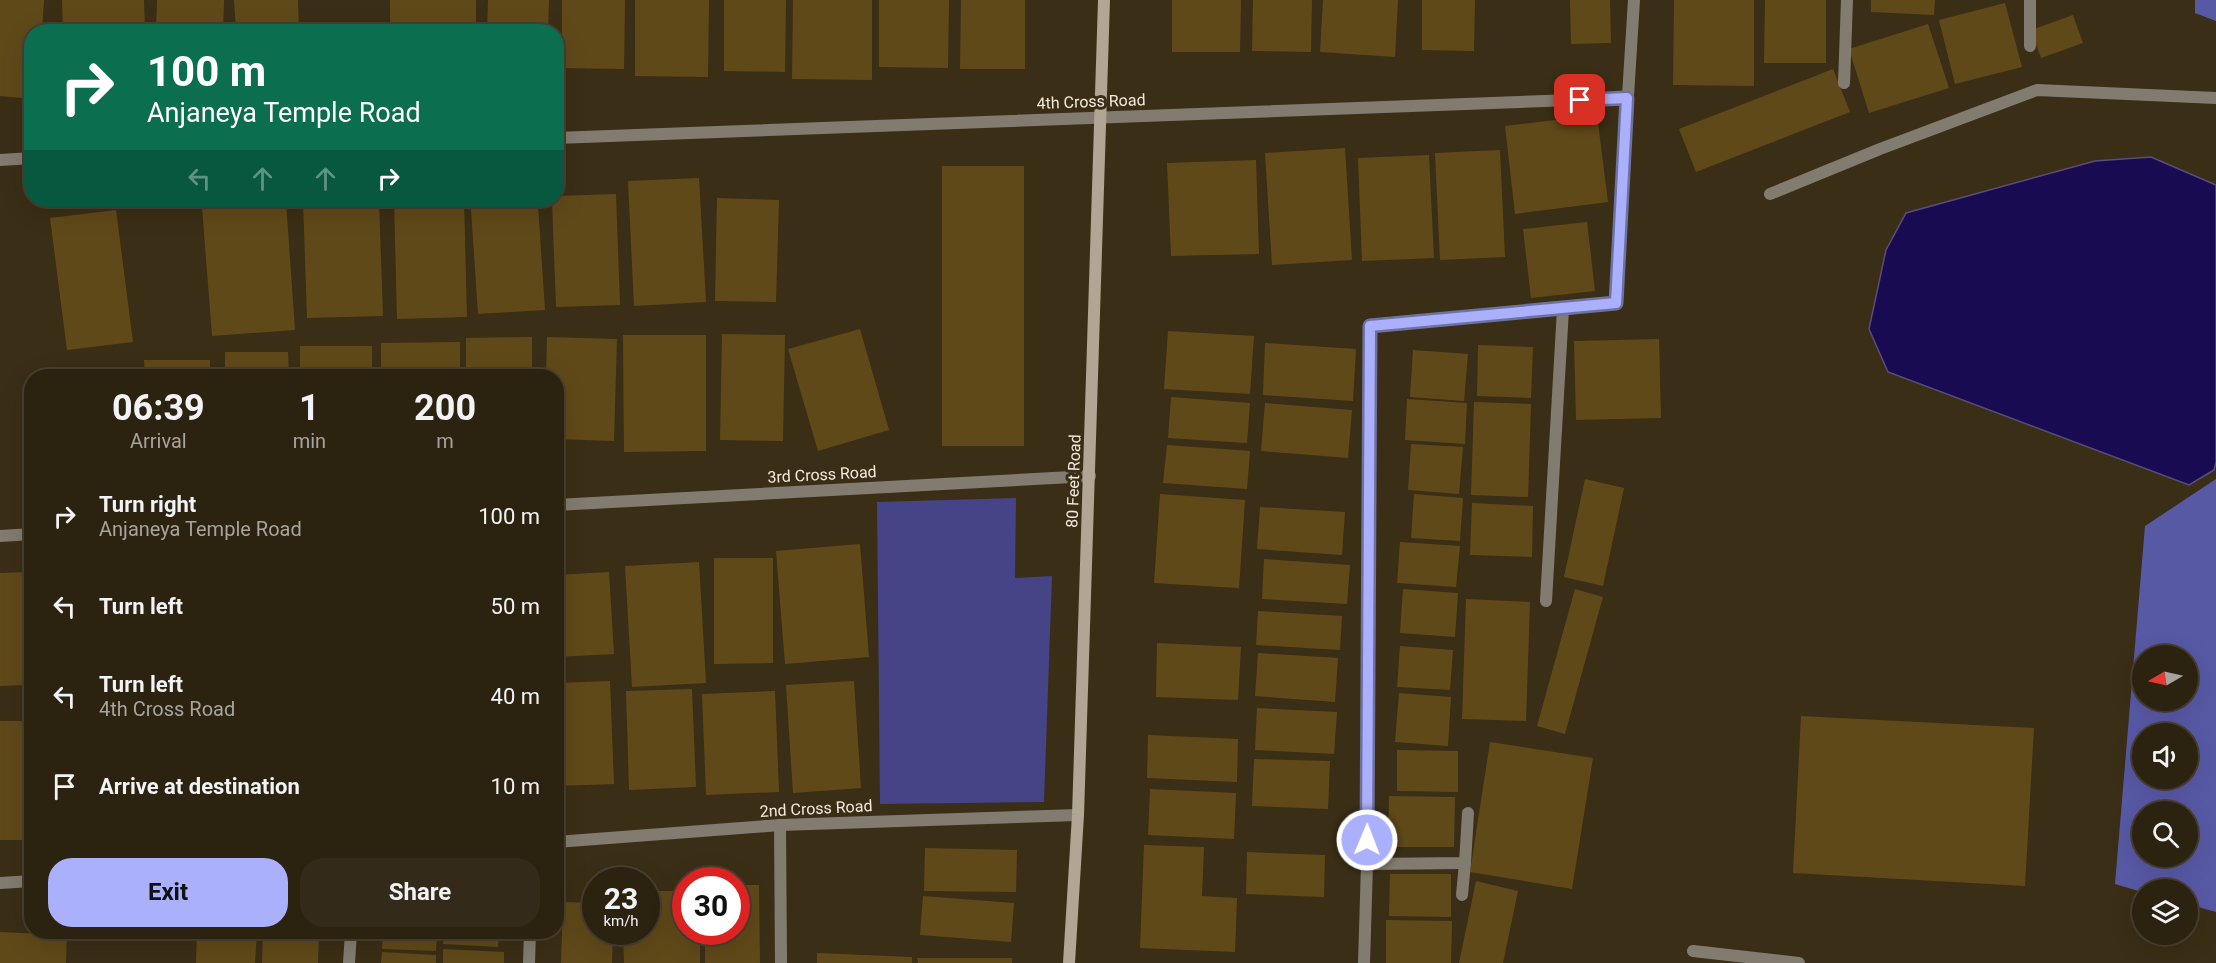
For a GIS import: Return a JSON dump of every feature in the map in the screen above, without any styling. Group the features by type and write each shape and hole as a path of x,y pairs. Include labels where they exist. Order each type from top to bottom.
{"street":[{"name":"80 Feet Road","path":"1069,963 1078,815 1104,0"},
{"path":"1364,963 1370,326 1616,303 1634,0"},
{"path":"1844,83 1847,0"},
{"path":"2030,0 2030,46"},
{"path":"1770,194 1880,149 2037,90 2216,98"},
{"name":"4th Cross Road","path":"564,138 1627,98"},
{"path":"0,160 24,158"},
{"path":"1546,601 1563,309"},
{"name":"3rd Cross Road","path":"564,505 1090,476"},
{"path":"0,536 24,534"},
{"path":"1462,895 1468,813"},
{"name":"2nd Cross Road","path":"564,841 780,825 1078,815"},
{"path":"780,825 782,963"},
{"path":"1366,864 1465,863"},
{"path":"0,883 24,882"},
{"path":"349,963 351,939"},
{"path":"529,963 530,939"},
{"path":"1693,951 1799,963"}],"shaded area":[{"path":"2195,0 2216,0 2216,21 2195,13"},
{"path":"2151,157 2216,185 2216,462 2214,470 2189,485 1888,372 1869,329 1886,250 1906,213 2095,161"},
{"path":"2216,479 2216,912 2198,907 2198,879 2132,879 2132,889 2115,884 2132,681 2132,711 2198,711 2198,645 2135,645 2145,526"},
{"path":"1016,498 1015,578 1052,576 1044,802 880,804 877,502"}],"building":[{"path":"0,0 44,0 42,24 24,24 24,98 0,96"},
{"path":"62,0 144,0 145,24 63,24"},
{"path":"157,0 224,0 223,24 156,24"},
{"path":"234,0 298,0 299,24 236,24"},
{"path":"390,0 476,0 476,24 390,24"},
{"path":"488,0 549,0 548,24 487,24"},
{"path":"562,0 625,0 624,69 564,68 564,24 562,24"},
{"path":"635,0 709,0 708,77 635,76"},
{"path":"724,0 786,0 785,72 724,71"},
{"path":"793,0 872,0 872,80 792,79"},
{"path":"879,0 949,0 948,68 879,67"},
{"path":"961,0 1025,0 1025,69 960,69"},
{"path":"1172,0 1241,0 1240,52 1172,52"},
{"path":"1253,0 1312,0 1311,52 1252,51"},
{"path":"1323,0 1398,0 1395,57 1320,52"},
{"path":"1422,0 1475,0 1474,51 1422,50"},
{"path":"1570,0 1610,0 1611,43 1571,44"},
{"path":"1674,0 1754,0 1754,86 1673,85"},
{"path":"1765,0 1826,0 1826,63 1764,63"},
{"path":"1871,0 1935,0 1934,15 1871,12"},
{"path":"2005,3 2022,67 1955,84 1939,20"},
{"path":"2073,15 2083,43 2041,58 2031,30"},
{"path":"1928,24 1949,88 1869,113 1849,49"},
{"path":"1833,69 1850,112 1696,172 1679,129"},
{"path":"1597,115 1608,202 1515,214 1505,126"},
{"path":"1345,148 1352,260 1272,265 1265,153"},
{"path":"1500,150 1505,257 1440,260 1435,153"},
{"path":"1429,155 1434,258 1362,261 1358,158"},
{"path":"1256,160 1259,254 1171,256 1167,163"},
{"path":"942,166 1024,166 1024,446 942,446"},
{"path":"699,178 706,302 634,306 628,181"},
{"path":"616,194 620,305 556,307 552,207 564,207 564,196"},
{"path":"717,198 779,200 776,302 715,301"},
{"path":"202,207 286,207 295,330 212,336"},
{"path":"303,207 379,207 383,316 307,318"},
{"path":"394,207 464,207 467,317 397,319"},
{"path":"538,207 545,310 478,314 471,209"},
{"path":"116,210 133,342 67,350 50,218"},
{"path":"1587,222 1595,291 1531,298 1523,229"},
{"path":"860,329 889,430 818,451 788,349"},
{"path":"1168,331 1254,336 1250,394 1164,389"},
{"path":"722,334 785,335 783,441 720,440"},
{"path":"623,335 706,335 706,451 624,452"},
{"path":"532,337 532,369 466,369 466,338"},
{"path":"547,337 617,339 614,441 564,439 564,369 546,369"},
{"path":"1659,339 1661,418 1576,420 1574,341"},
{"path":"460,342 460,369 381,369 381,343"},
{"path":"1265,343 1356,349 1353,401 1263,395"},
{"path":"1478,345 1533,347 1531,398 1477,396"},
{"path":"300,346 372,346 372,369 300,369"},
{"path":"1413,350 1468,354 1464,401 1410,397"},
{"path":"225,352 288,352 289,369 225,369"},
{"path":"144,360 210,360 210,369 145,369"},
{"path":"1171,397 1250,403 1247,443 1168,438"},
{"path":"1407,399 1467,403 1465,444 1405,440"},
{"path":"1474,402 1531,404 1528,497 1471,495"},
{"path":"1265,403 1352,410 1348,458 1261,451"},
{"path":"1411,444 1463,447 1459,494 1408,490"},
{"path":"1167,445 1250,451 1247,489 1163,483"},
{"path":"1585,479 1624,488 1603,586 1564,577"},
{"path":"1160,494 1245,500 1239,588 1154,583"},
{"path":"1414,494 1463,498 1460,541 1411,538"},
{"path":"1472,503 1533,506 1532,557 1470,555"},
{"path":"1260,507 1345,512 1342,555 1257,549"},
{"path":"1400,542 1460,546 1456,587 1397,583"},
{"path":"860,544 869,657 785,664 776,551"},
{"path":"714,558 773,558 773,663 714,664"},
{"path":"1264,559 1350,565 1347,604 1262,599"},
{"path":"699,562 706,683 632,687 625,566"},
{"path":"24,572 24,685 0,686 0,573"},
{"path":"609,572 614,654 564,657 564,575"},
{"path":"1403,589 1458,593 1455,637 1400,633"},
{"path":"1575,589 1603,597 1565,734 1537,726"},
{"path":"1466,599 1530,602 1526,721 1462,719"},
{"path":"1258,611 1342,616 1340,650 1256,645"},
{"path":"1157,643 1241,647 1238,700 1156,697"},
{"path":"1400,646 1453,650 1450,690 1397,687"},
{"path":"1258,653 1338,658 1335,702 1255,696"},
{"path":"610,681 614,784 564,786 564,683"},
{"path":"854,681 861,788 793,793 786,685"},
{"path":"692,689 696,787 629,790 626,691"},
{"path":"775,691 779,792 706,795 702,694"},
{"path":"1399,693 1451,697 1448,746 1395,742"},
{"path":"1257,708 1337,712 1334,754 1255,750"},
{"path":"1801,716 2034,728 2025,886 1793,873"},
{"path":"0,721 24,721 24,840 0,840"},
{"path":"1148,735 1238,739 1237,782 1147,778"},
{"path":"1490,742 1593,758 1572,889 1470,872"},
{"path":"1397,750 1458,751 1458,792 1397,791"},
{"path":"1254,759 1330,761 1328,809 1252,806"},
{"path":"1150,789 1236,793 1234,839 1148,835"},
{"path":"1389,796 1455,797 1454,847 1388,847"},
{"path":"1144,845 1204,847 1202,896 1237,898 1235,952 1140,948"},
{"path":"925,848 1017,850 1016,892 924,891"},
{"path":"1247,852 1325,855 1324,897 1246,894"},
{"path":"1390,874 1451,874 1451,917 1389,916"},
{"path":"1476,881 1518,891 1503,963 1459,963"},
{"path":"750,885 759,885 760,963 705,963 705,945 750,945"},
{"path":"660,891 672,891 672,945 700,945 700,963 624,963 623,945 660,945"},
{"path":"923,896 1014,903 1011,942 920,935"},
{"path":"564,902 582,903 582,945 613,945 612,963 561,963 562,939 564,939"},
{"path":"1386,920 1452,921 1451,963 1386,963"},
{"path":"0,932 24,933 24,939 67,939 66,963 0,963"},
{"path":"197,939 257,939 255,963 196,963"},
{"path":"263,939 319,939 318,963 262,963"},
{"path":"383,939 437,939 436,951 382,949"},
{"path":"443,939 499,939 498,947 443,944"},
{"path":"443,949 504,952 504,963 443,963"},
{"path":"382,952 436,955 436,963 381,963"},
{"path":"817,953 912,957 912,963 817,963"},
{"path":"917,958 1012,958 1012,963 918,963"}],"route":[{"path":"1367,840 1370,326 1616,303 1627,98 1580,100"}]}
